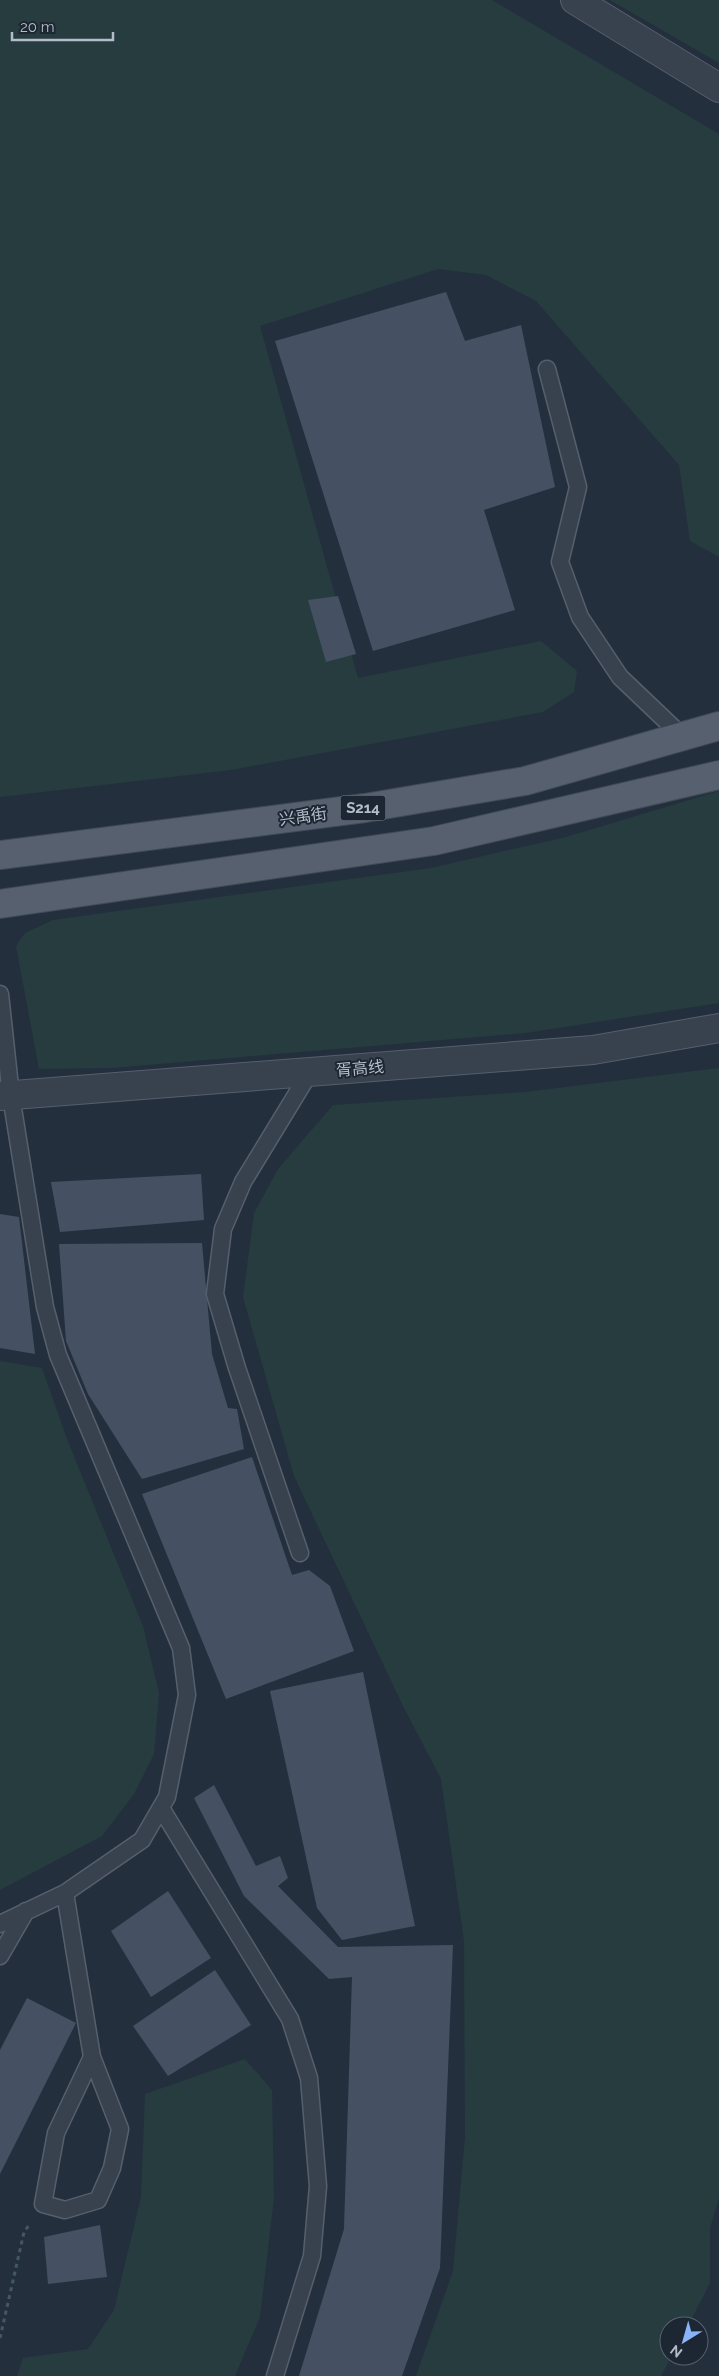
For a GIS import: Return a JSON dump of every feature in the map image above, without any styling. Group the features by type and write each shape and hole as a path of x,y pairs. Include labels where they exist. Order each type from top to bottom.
{"main road":[{"name":"兴禹街","path":"0,855 355,809 525,781 719,726"},
{"path":"0,904 434,842 719,775"}],"street":[{"path":"575,0 719,88"},
{"name":"胥高线","path":"6,1096 593,1050 719,1028"}],"lane":[{"path":"547,368 578,487 560,562 580,617 620,677 683,736"},
{"path":"0,994 6,1096 45,1307 58,1355 181,1648 187,1695 167,1797 142,1840 65,1893 0,1924"},
{"path":"300,1553 237,1368 215,1294 223,1229 239,1190 310,1072"},
{"path":"161,1808 290,2019 309,2078 318,2186 312,2256 274,2376"},
{"path":"65,1893 92,2057 120,2129 112,2168 98,2200 65,2210 44,2204 56,2133 92,2057"},
{"path":"0,1956 26,1911"}],"path":[{"path":"0,2338 24,2232 44,2204"}],"green space":[{"path":"0,0 492,0 719,134 719,557 690,541 679,465 536,301 486,275 438,269 260,326 358,678 541,641 577,671 574,692 543,712 231,770 0,797"},
{"path":"610,0 719,0 719,63"},
{"path":"719,791 719,1003 526,1033 112,1068 39,1069 16,946 25,933 53,920 431,868 566,837"},
{"path":"719,1068 719,2198 710,2228 710,2283 693,2316 659,2316 659,2366 666,2366 661,2376 416,2376 453,2271 465,2137 464,1941 441,1779 403,1706 294,1476 243,1297 254,1213 278,1169 333,1105 525,1092"},
{"path":"0,1361 42,1368 67,1439 143,1626 159,1693 154,1754 134,1794 102,1836 0,1890"},
{"path":"245,2059 272,2090 274,2198 260,2317 235,2376 17,2376 23,2358 88,2349 114,2310 141,2197 145,2094"}],"building":[{"path":"446,292 465,341 521,325 555,487 484,510 515,610 373,651 275,341"},
{"path":"338,596 356,654 326,662 308,600"},
{"path":"201,1174 204,1220 60,1232 51,1182"},
{"path":"0,1214 19,1217 35,1354 0,1348"},
{"path":"202,1243 212,1354 228,1408 237,1409 244,1449 142,1479 88,1394 66,1341 59,1244"},
{"path":"252,1457 292,1575 309,1570 330,1586 354,1651 226,1699 142,1494"},
{"path":"363,1672 415,1926 342,1940 317,1908 270,1691"},
{"path":"214,1785 256,1866 280,1856 288,1878 278,1886 338,1947 453,1945 440,2268 402,2376 299,2376 344,2229 352,1977 329,1979 244,1896 194,1798"},
{"path":"168,1891 211,1958 151,1997 111,1931"},
{"path":"215,1970 251,2025 168,2076 133,2026"},
{"path":"27,1998 76,2023 0,2174 0,2050"},
{"path":"100,2225 107,2277 48,2284 44,2237"}]}
